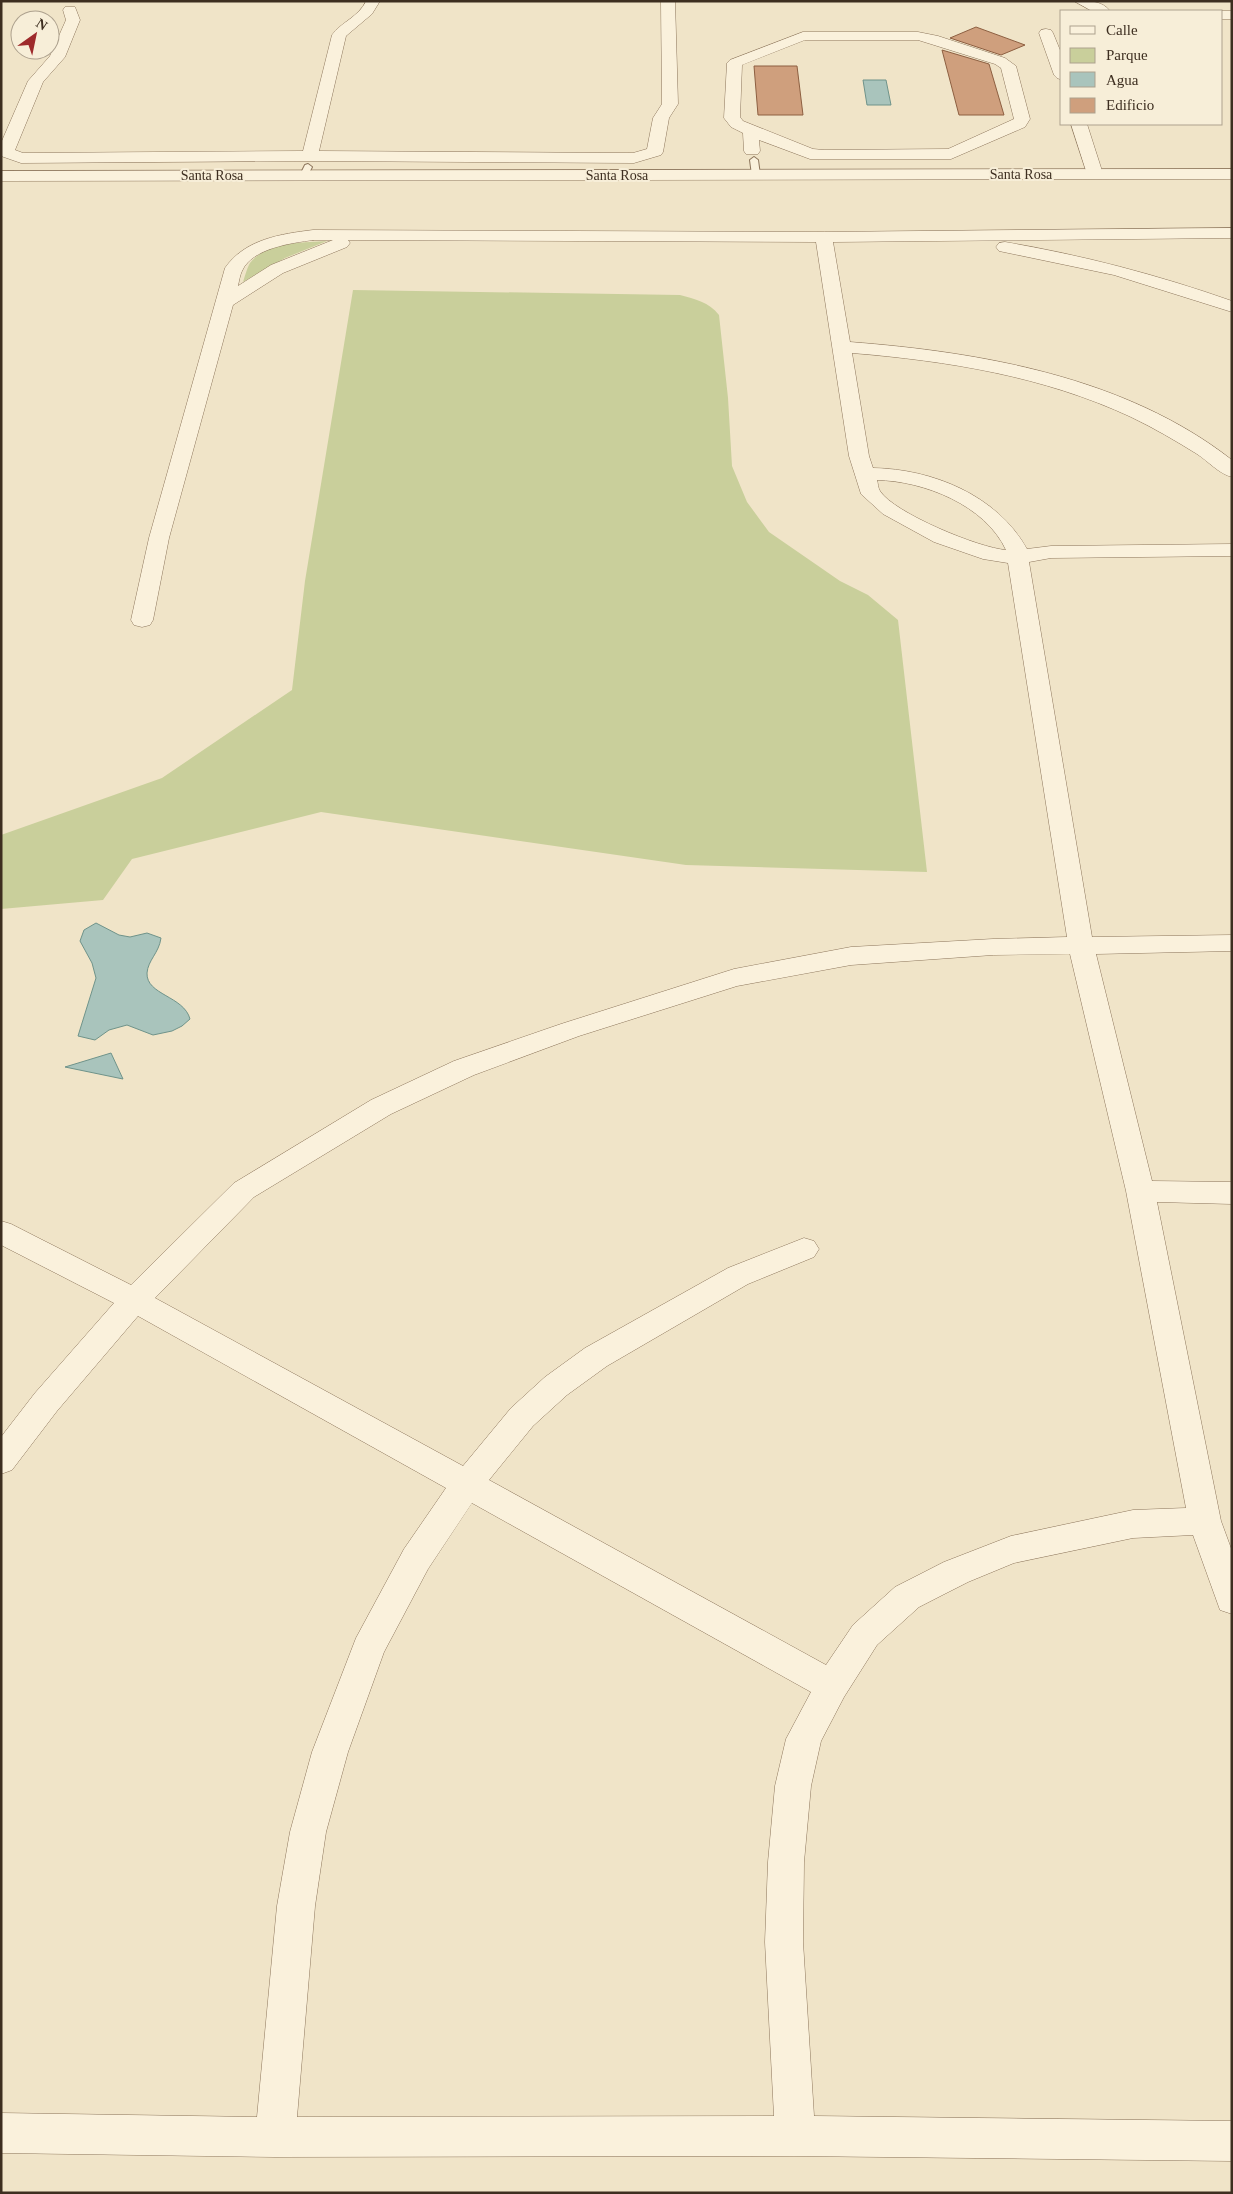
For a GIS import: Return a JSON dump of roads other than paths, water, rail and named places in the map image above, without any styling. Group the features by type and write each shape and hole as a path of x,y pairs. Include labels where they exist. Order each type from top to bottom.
{"street":[{"path":"350,24 355,1"},
{"path":"307,166 338,35 369,11 373,1"},
{"path":"73,6 73,20 57,57 39,76 7,148 7,153 22,158 307,166 634,158 655,152 661,118 670,104 668,1"},
{"path":"1081,1 1101,10"},
{"path":"60,20 73,6"},
{"path":"1046,33 1060,70"},
{"path":"803,36 918,36 934,39 1000,62 1008,66 1022,119 1019,124 951,154 824,156 810,154 751,131 737,124 732,118 735,63 803,36"},
{"path":"33,60 31,66 32,72 39,76"},
{"path":"1079,125 1095,174"},
{"path":"751,131 754,162"},
{"name":"Santa Rosa","path":"1,176 307,166 754,162 1095,174 1232,174"},
{"path":"142,620 159,538 234,268 246,255 262,246 284,239 312,236 927,237 1232,233"},
{"path":"225,302 277,269 325,248 368,236"},
{"path":"824,237 859,456 871,494 890,510 941,538 965,548 990,554 1017,557 1058,552 1232,550"},
{"path":"927,237 1019,250 1097,266 1171,287 1232,308"},
{"path":"842,347 898,350 954,358 1068,384 1113,401 1163,425 1199,447 1232,471"},
{"path":"864,474 898,476 957,495 986,512 1010,536 1017,557 1081,945 1140,1191 1205,1521 1232,1600"},
{"path":"1,1461 46,1402 134,1300 244,1190 382,1107 464,1068 570,1030 734,978 851,956 993,947 1232,943"},
{"path":"1140,1191 1232,1193"},
{"path":"1,1232 134,1300 832,1686"},
{"path":"275,2136 296,1906 308,1832 330,1752 368,1649 416,1559 466,1485 522,1417 556,1386 596,1357 738,1276 804,1249"},
{"path":"795,2136 784,1942 786,1862 793,1786 804,1739 832,1686 865,1635 907,1597 956,1572 1011,1550 1133,1524 1205,1521"},
{"path":"1,2133 275,2136 795,2136 1232,2141"}],"water":[{"path":"863,80 886,80 891,105 867,105"},
{"path":"96,923 119,935 130,937 147,933 161,938 149,964 148,980 152,986 181,1005 190,1019 172,1031 153,1035 127,1025 109,1030 95,1040 78,1036 96,978 92,963 80,941 84,930"},
{"path":"111,1053 123,1079 65,1067"}]}
